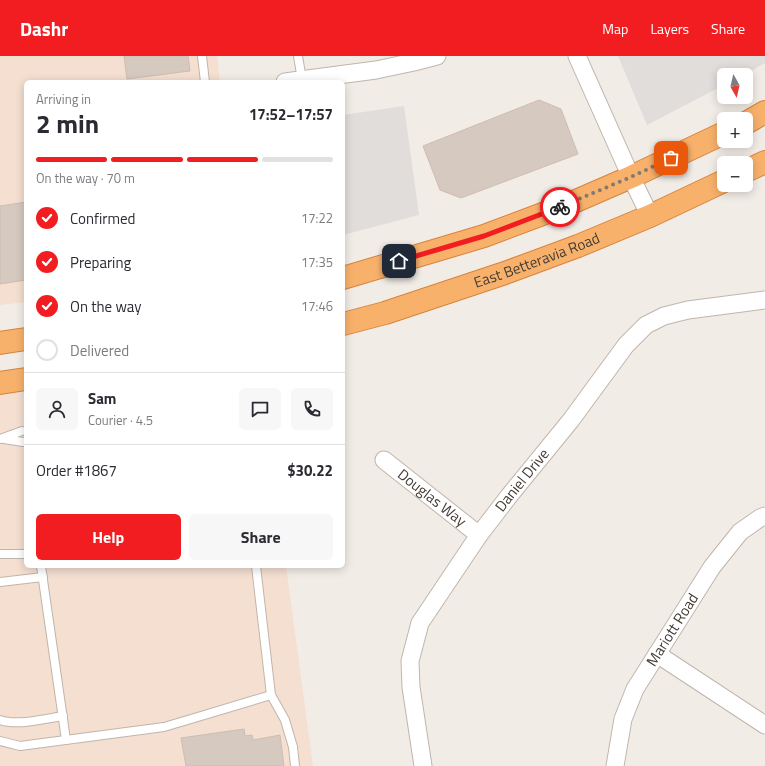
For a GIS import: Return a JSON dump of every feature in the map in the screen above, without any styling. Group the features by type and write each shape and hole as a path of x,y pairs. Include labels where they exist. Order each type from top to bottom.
{"highway":[{"path":"753,119 765,112"},
{"path":"345,277 484,236 569,204 631,177 717,136"},
{"path":"753,168 765,162"},
{"name":"East Betteravia Road","path":"345,323 385,313 505,273 578,246 650,216 717,184"},
{"path":"0,343 24,339"},
{"path":"0,383 24,379"}],"street":[{"path":"302,80 376,70 437,56"},
{"path":"577,56 650,216"},
{"name":"Daniel Drive","path":"423,766 411,688 410,661 420,623 479,535 572,420 626,345 646,325 664,316 688,310 765,300"},
{"name":"Douglas Way","path":"384,460 479,535"},
{"name":"Mariott Road","path":"616,766 623,719 635,689 712,567 740,532 765,516"},
{"path":"657,654 765,725"}],"lane":[{"path":"202,56 205,80"},
{"path":"298,56 302,80"},
{"path":"1,439 22,431"},
{"path":"1,439 23,442"},
{"path":"0,554 24,554"},
{"path":"42,568 66,740"},
{"path":"256,568 271,694 285,720 293,747 295,766"},
{"path":"0,582 43,577"},
{"path":"0,741 20,746 164,727 271,694"},
{"path":"0,720 6,723 17,723 63,716"}],"shaded area":[{"path":"0,56 217,56 220,80 24,80 24,302 0,305"},
{"path":"618,56 765,56 765,63 753,70 753,68 717,68 717,89 647,125"},
{"path":"404,106 419,215 345,234 345,115"},
{"path":"24,389 24,568 286,568 313,766 0,766 0,394"}],"building":[{"path":"124,56 188,56 190,71 127,79"},
{"path":"539,100 561,109 578,154 461,198 440,190 423,146"},
{"path":"24,202 24,280 0,284 0,206"},
{"path":"244,729 245,736 252,735 253,740 280,735 284,766 186,766 181,738"}],"way so far":[{"path":"560,207 631,177 671,158"}],"route":[{"path":"399,261 484,236 560,207"}]}
